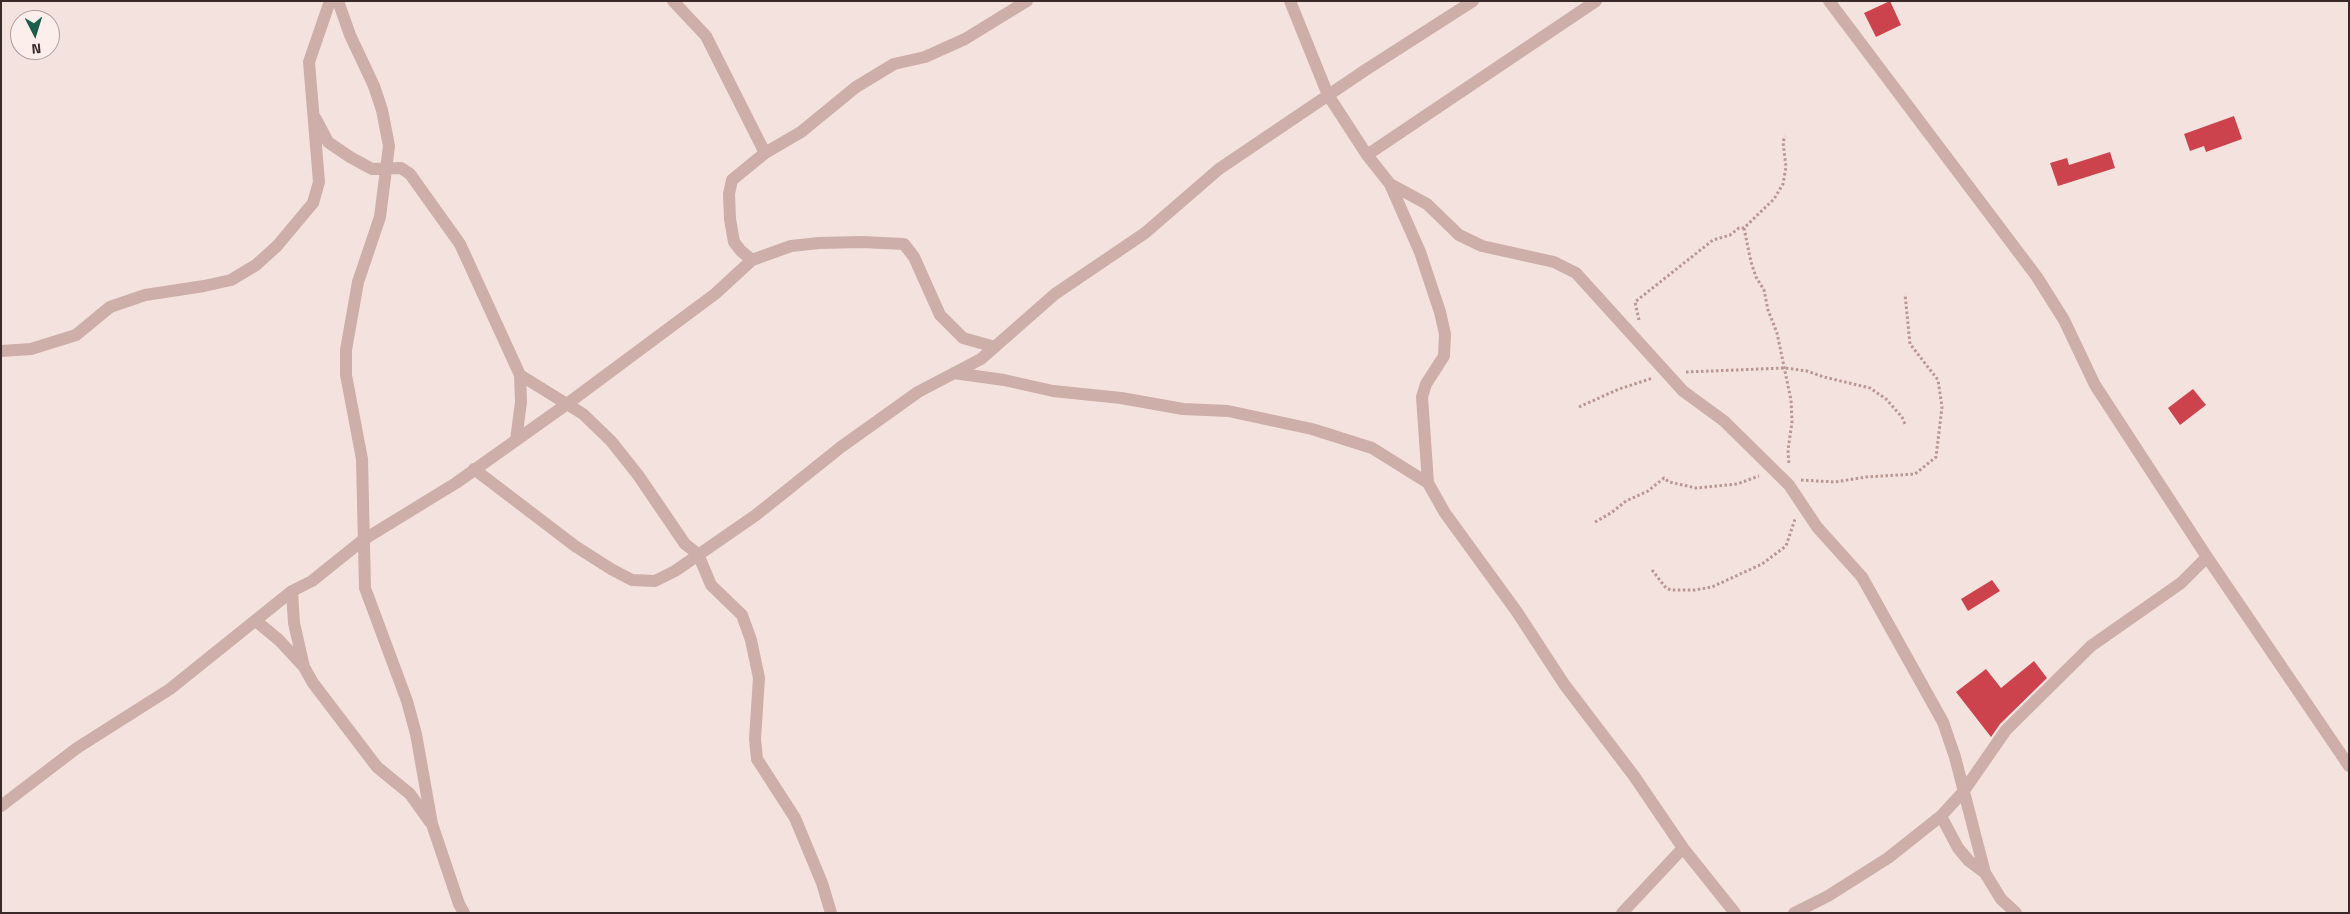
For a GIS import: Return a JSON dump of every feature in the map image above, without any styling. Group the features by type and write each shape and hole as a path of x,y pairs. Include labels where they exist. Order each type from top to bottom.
{"street":[{"path":"1,352 31,348 76,335 110,307 144,295 231,280 256,265 277,246 313,203 319,182 308,62 330,1"},
{"path":"338,1 350,35 374,86 382,110 389,146 388,169 380,217 358,282 346,350 346,375 362,459 365,588 407,701 416,734 432,824 459,904 464,913"},
{"path":"673,1 706,36 765,153"},
{"path":"752,260 734,242 729,194 732,180 765,153 800,132 856,87 894,64 925,57 965,39 1027,1"},
{"path":"1290,1 1328,95 1367,155 1390,184 1420,252 1440,312 1444,334 1444,356 1426,384 1422,397 1428,483 1445,514 1517,612 1564,684 1634,776 1683,848 1735,913"},
{"path":"474,469 575,546 632,580 655,581 675,571 756,516 841,447 918,392 981,359 1055,294 1145,233 1219,169 1472,1"},
{"path":"1367,155 1596,1"},
{"path":"1829,1 2037,277 2064,320 2095,385 2207,557 2349,766"},
{"path":"312,110 328,142 350,157 372,169 401,168 410,174 460,244 520,375 522,402 516,440"},
{"path":"1390,184 1427,204 1459,235 1482,246 1554,262 1576,273 1683,391 1724,421 1789,485 1817,527 1862,577 1943,722 1955,757 1984,874"},
{"path":"1,806 77,748 170,689 292,592 312,582 363,540 417,508 567,404 715,294 752,260 791,246 819,243 862,242 904,244 914,257 940,315 962,338 995,346"},
{"path":"954,373 1004,380 1053,391 1121,398 1183,409 1228,411 1312,429 1372,448 1428,483"},
{"path":"520,375 583,414 611,441 638,475 684,544 698,554 711,585 742,616 751,640 759,678 755,739 757,759 795,818 822,883 831,913"},
{"path":"1794,913 1828,896 1888,858 1942,816 1963,792 2006,730 2091,646 2181,583 2207,557"},
{"path":"292,592 294,623 304,667"},
{"path":"256,622 279,640 304,667 313,683 376,767 410,794 432,824"},
{"path":"1942,816 1958,848 1984,874 2001,899 2016,913"},
{"path":"1622,913 1683,848"}],"path":[{"path":"1640,324 1635,302 1713,240 1730,235 1739,228 1744,228 1774,199 1783,184 1786,167 1783,142 1785,136"},
{"path":"1595,522 1611,514 1626,501 1648,491 1664,478 1669,482 1696,488 1709,485 1737,484 1770,474 1781,477 1835,482 1866,477 1907,476 1915,474 1936,457 1942,407 1938,380 1910,344 1905,294"},
{"path":"1579,406 1619,389 1668,374 1785,368 1807,371 1870,388 1886,398 1902,417 1905,424"}],"building":[{"path":"1890,1 1901,25 1876,37 1864,13"},
{"path":"2234,116 2242,139 2206,152 2204,146 2190,151 2184,134"},
{"path":"2110,152 2115,168 2058,186 2050,163 2067,158 2069,165"},
{"path":"2193,389 2206,405 2180,425 2168,408"},
{"path":"1992,580 2000,591 1968,611 1961,599"},
{"path":"2034,661 2047,678 2000,724 1991,737 1956,692 1986,669 2001,688"}]}
